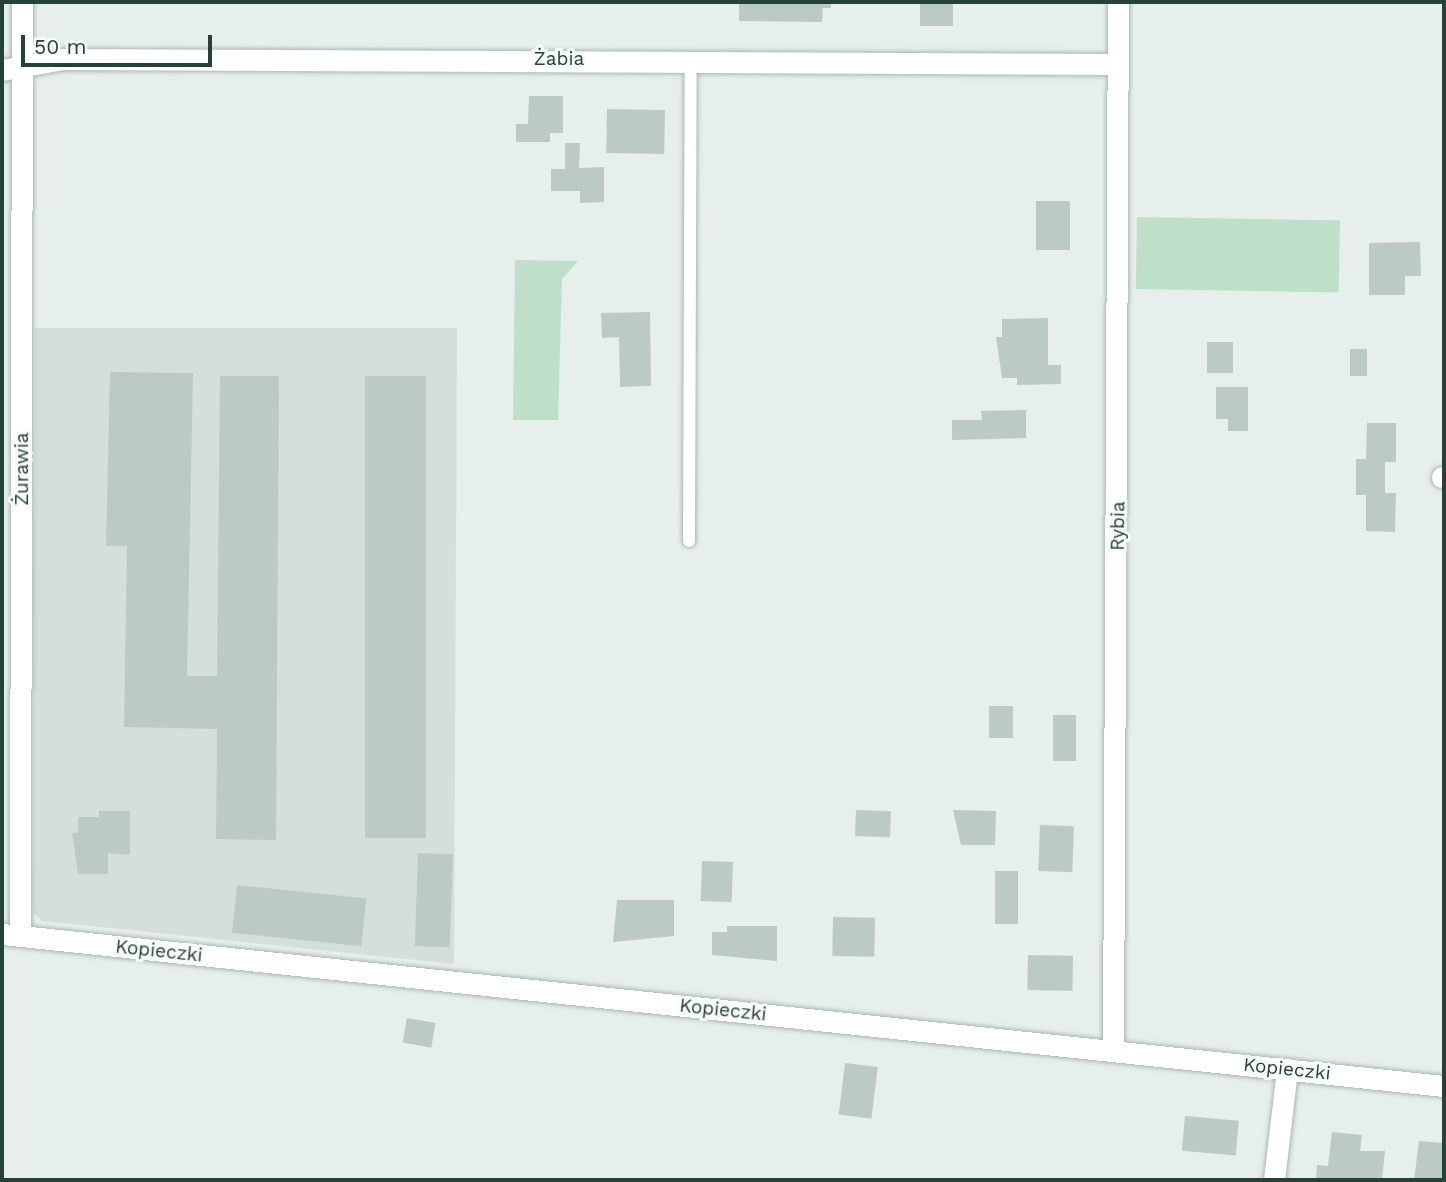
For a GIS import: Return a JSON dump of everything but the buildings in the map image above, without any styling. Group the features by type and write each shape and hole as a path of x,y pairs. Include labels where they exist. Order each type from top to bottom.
{"street":[{"name":"Żurawia","path":"11,935 12,70 22,2"},
{"name":"Rybia","path":"1113,1051 1118,2"},
{"name":"Żabia","path":"12,70 64,59 1117,64"},
{"name":"Kopieczki","path":"11,935 1444,1086"},
{"path":"1274,1180 1287,1069"}],"lane":[{"path":"688,541 691,60"}],"shaded area":[{"path":"35,328 457,328 454,964 42,921 33,913"}],"green space":[{"path":"1137,217 1340,221 1339,293 1136,289"},
{"path":"515,260 578,261 562,279 558,420 513,420"}]}
